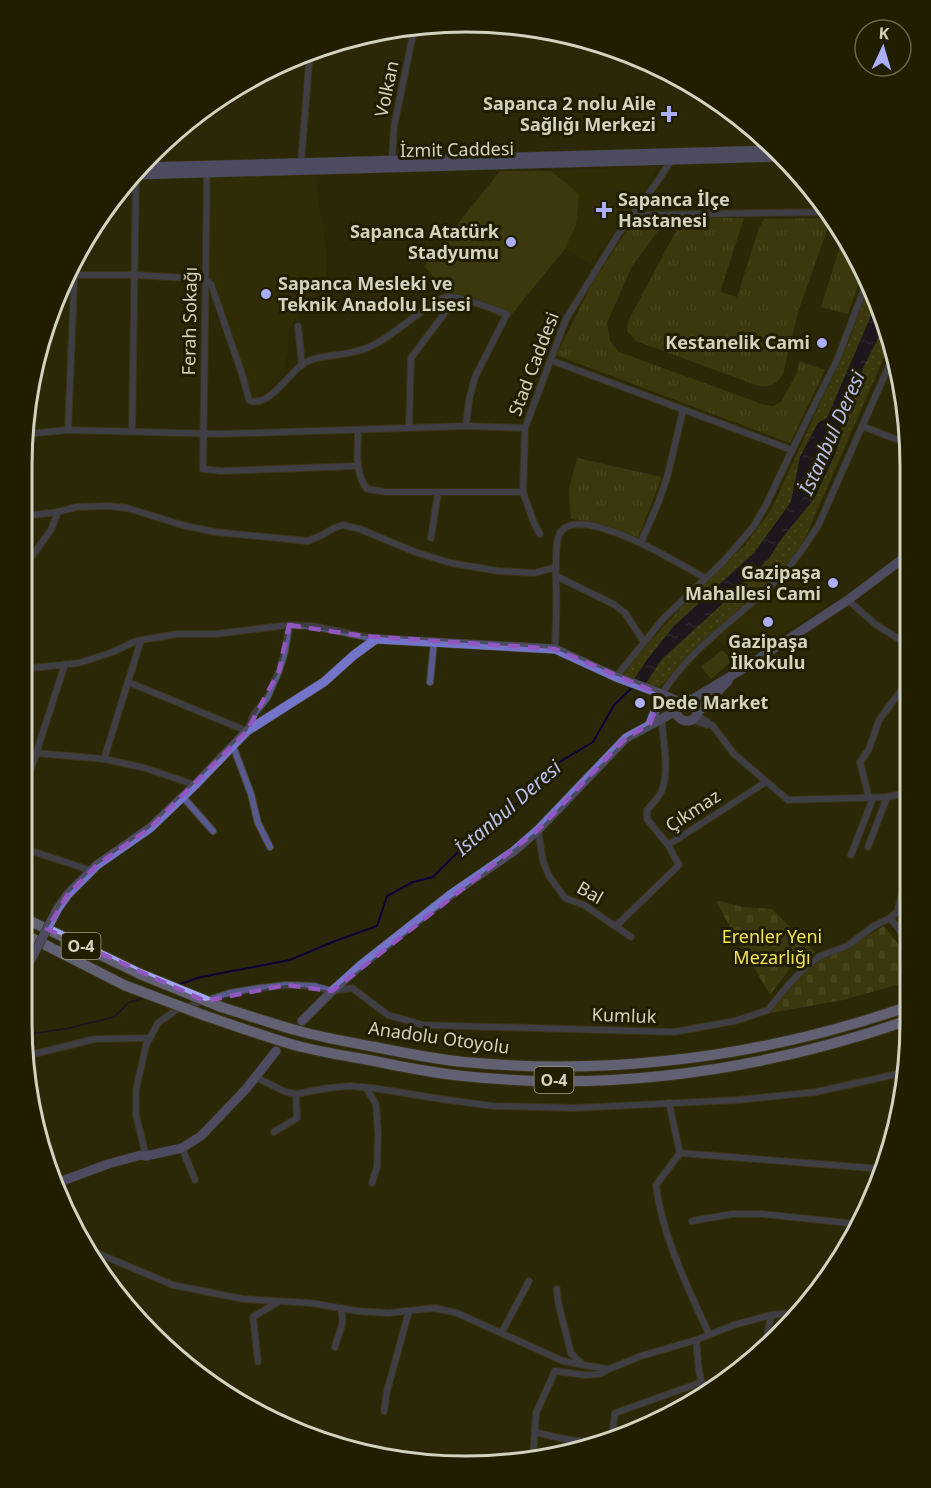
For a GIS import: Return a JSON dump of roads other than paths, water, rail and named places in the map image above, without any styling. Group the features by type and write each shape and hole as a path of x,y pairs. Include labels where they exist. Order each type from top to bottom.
{"highway":[{"name":"Anadolu Otoyolu","path":"32,921 140,975 221,1007 300,1032 464,1062 556,1067 608,1066 713,1056 804,1037 900,1009"},
{"name":"Anadolu Otoyolu","path":"32,938 124,985 203,1015 294,1045 462,1076 520,1080 609,1080 670,1076 715,1070 807,1051 900,1024"}],"street":[{"name":"Volkan","path":"392,161 394,126 413,35"},
{"path":"301,163 309,61"},
{"name":"İzmit Caddesi","path":"149,169 763,150"},
{"name":"İzmit Caddesi","path":"148,170 207,173 770,157"},
{"name":"Stad Caddesi","path":"540,534 523,492 525,428 566,319 619,233 671,161"},
{"name":"Ferah Sokağı","path":"207,173 203,469 221,471 357,466"},
{"path":"132,431 139,179"},
{"path":"633,215 818,212"},
{"path":"76,275 135,275 205,279 211,284 249,400 255,403 263,401 274,392 302,364 368,348 447,296 507,314 475,377 466,426"},
{"path":"68,430 75,276"},
{"path":"616,677 663,619 736,548 754,526 837,360 863,292"},
{"path":"409,428 411,358 456,298"},
{"path":"298,326 302,364"},
{"path":"550,360 792,450"},
{"path":"650,724 659,695 700,648 784,573 818,526 888,367"},
{"path":"641,542 668,474 683,410"},
{"path":"32,433 68,430 203,433 466,426 525,428"},
{"path":"862,426 899,439"},
{"path":"358,430 357,466 362,483 367,489 386,492 523,492"},
{"path":"431,538 438,492"},
{"path":"32,515 76,507 108,506 127,508 182,525 215,532 308,541 344,525 451,563 526,573 556,567"},
{"path":"32,556 51,531 58,512"},
{"path":"555,649 558,537 564,528 575,523 590,524 641,542 705,578"},
{"path":"302,1021 361,965 450,895 514,851 538,830 626,738 677,707 684,700 691,700 849,600 900,562"},
{"path":"556,576 625,613 644,642"},
{"path":"849,600 875,624 900,640"},
{"path":"247,731 254,714 267,698 279,671 289,625"},
{"path":"32,668 79,663 136,641 177,634 216,634 289,625 313,626 376,639 555,649 659,695 677,707 679,718 682,720"},
{"path":"32,955 58,908 90,871 150,828 247,731 324,682 376,639"},
{"path":"104,759 141,640"},
{"path":"430,682 434,642"},
{"path":"32,764 65,664"},
{"path":"650,724 662,720 682,720 696,716 738,670"},
{"path":"128,682 247,731"},
{"path":"851,855 871,798 860,762 869,749 879,720 900,692"},
{"path":"691,700 697,705 696,716"},
{"path":"696,716 713,726 734,754 788,800 871,798 900,795"},
{"path":"662,720 666,763 663,787 647,810 647,819 668,845"},
{"path":"233,746 251,795 258,823 270,846"},
{"path":"35,753 104,759 145,768 195,785"},
{"name":"Çıkmaz","path":"616,927 679,865 668,845 766,782"},
{"path":"182,796 213,831"},
{"path":"868,847 887,797"},
{"name":"Bal","path":"538,830 543,861 549,876 566,898 584,905 631,937"},
{"path":"32,852 76,864 90,871"},
{"path":"900,901 897,912 890,918 900,930"},
{"name":"Kumluk","path":"149,1038 158,1023 176,1010 230,993 286,985 314,986 332,991 352,988 388,1015 423,1025 674,1032 735,1021 768,1010 790,983 820,956 847,946 874,926 890,918"},
{"path":"32,1055 95,1039 149,1038 135,1099 136,1115 146,1156"},
{"path":"62,1181 108,1164 141,1155 146,1156 182,1148 201,1136 276,1051"},
{"path":"255,1077 286,1092 296,1094 350,1086 493,1106 574,1108 738,1100 816,1092 897,1074"},
{"path":"366,1088 376,1104 378,1134 377,1167 372,1183"},
{"path":"274,1132 297,1118 296,1094"},
{"path":"669,1103 680,1153 656,1185 658,1206 681,1272 709,1334"},
{"path":"182,1148 195,1180"},
{"path":"680,1153 874,1168"},
{"path":"692,1221 732,1214 755,1214 850,1223"},
{"path":"101,1255 173,1286 243,1299 311,1303 388,1313 435,1308 446,1310 502,1332 563,1361 609,1369"},
{"path":"502,1332 529,1281"},
{"path":"557,1288 558,1302 571,1353 583,1365"},
{"path":"258,1362 253,1317 278,1301"},
{"path":"335,1347 342,1326 341,1308"},
{"path":"384,1411 387,1391 409,1311"},
{"path":"533,1451 536,1413 555,1371 585,1375 600,1374 641,1356 696,1340 734,1325 771,1315 788,1313"},
{"path":"768,1333 771,1315"},
{"path":"696,1340 703,1386"},
{"path":"613,1430 615,1413 702,1382"},
{"path":"535,1432 562,1439 585,1440"}],"water":[{"path":"872,314 879,336 863,368 842,424 836,452 814,499 778,543 770,557 662,659 644,686 633,681 674,626 754,553 791,502 800,457 818,423 827,418"}],"waterway":[{"name":"İstanbul Deresi","path":"177,985 201,977 290,960 377,926 387,896 413,882 433,877 471,839 519,802 551,767 593,742 614,705 633,687"},
{"name":"İstanbul Deresi","path":"32,1034 65,1029 114,1017 128,1003 143,998"}],"place":[{"name":"Sapanca 2 nolu Aile Sağlığı Merkezi","path":"669,114"},
{"name":"Sapanca İlçe Hastanesi","path":"604,210"},
{"name":"Sapanca Atatürk Stadyumu","path":"511,242"},
{"name":"Sapanca Mesleki ve Teknik Anadolu Lisesi","path":"266,294"},
{"name":"Kestanelik Cami","path":"822,343"},
{"name":"Gazipaşa Mahallesi Cami","path":"833,583"},
{"name":"Gazipaşa İlkokulu","path":"768,622"},
{"name":"Dede Market","path":"640,703"}],"park label":[{"name":"Erenler Yeni Mezarlığı","path":"772,947"}]}
